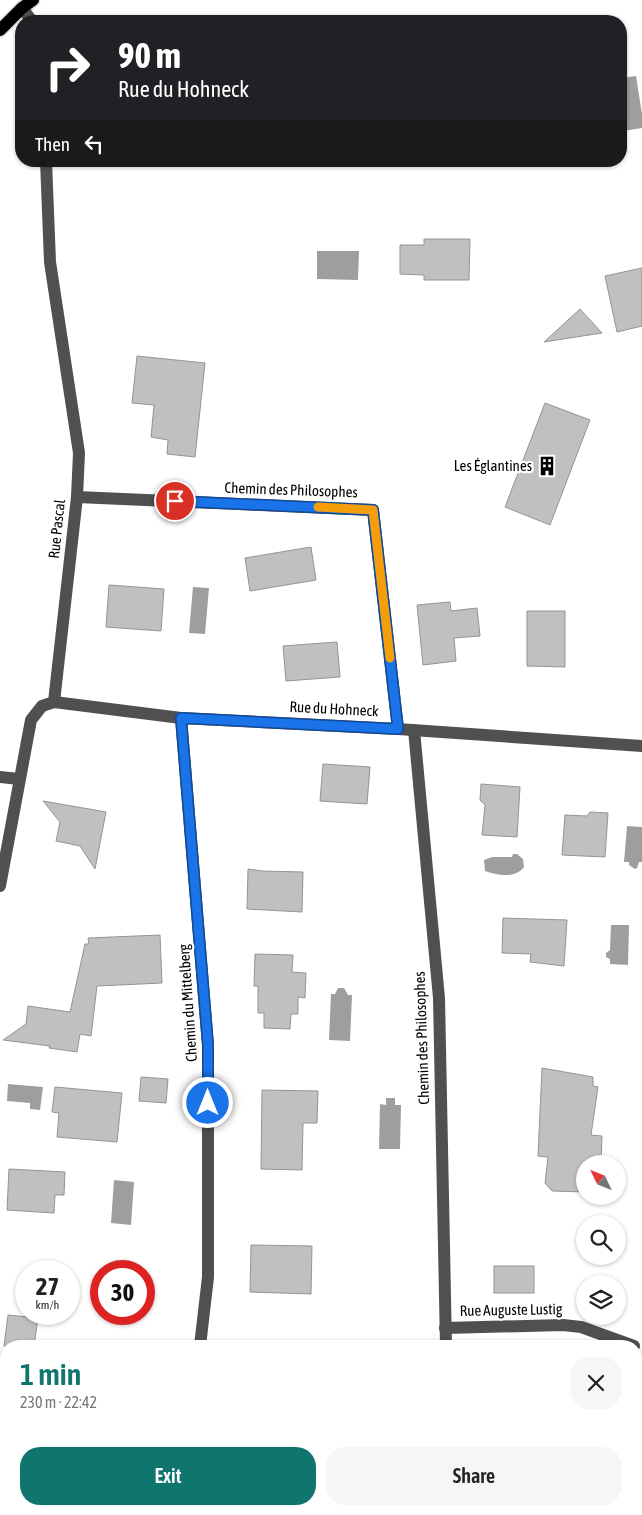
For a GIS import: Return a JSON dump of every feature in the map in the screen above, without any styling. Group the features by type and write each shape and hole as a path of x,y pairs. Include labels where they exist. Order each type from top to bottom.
{"main road":[{"path":"0,30 33,0"}],"street":[{"path":"22,8 27,15"},
{"name":"Rue Pascal","path":"46,167 50,262 79,453 77,497 54,702"},
{"name":"Chemin des Philosophes","path":"77,497 373,510 398,729"},
{"path":"0,886 31,720 42,706 54,702"},
{"name":"Rue du Hohneck","path":"54,702 181,718 398,729 642,746"},
{"name":"Chemin du Mittelberg","path":"181,718 208,1045 208,1277 201,1340"},
{"name":"Chemin des Philosophes","path":"414,730 439,998 446,1340"},
{"path":"0,777 19,779"},
{"name":"Rue Auguste Lustig","path":"445,1328 580,1326 617,1340"}],"shaded area":[{"path":"636,76 642,114 642,128 627,130 627,77"},
{"path":"317,251 359,251 358,280 317,279"},
{"path":"193,587 209,588 205,634 189,633"},
{"path":"627,826 642,827 642,862 639,862 635,869 629,865 629,862 624,862"},
{"path":"513,854 517,854 523,859 524,867 520,871 506,875 485,871 484,860 492,857 512,857"},
{"path":"611,925 629,925 628,965 610,964 610,959 606,957 606,953 610,950"},
{"path":"338,988 344,988 348,995 352,995 350,1041 329,1040 331,994 335,994"},
{"path":"8,1084 43,1087 40,1110 30,1109 30,1103 7,1101"},
{"path":"386,1098 395,1098 395,1105 401,1105 400,1149 379,1149 380,1104 386,1105"},
{"path":"114,1180 134,1182 131,1225 111,1223"}],"building":[{"path":"424,239 470,239 469,280 424,280 424,275 400,274 400,245 424,245"},
{"path":"642,268 642,326 617,332 605,276"},
{"path":"580,309 602,333 544,342"},
{"path":"137,356 205,363 195,457 167,454 168,440 151,437 154,405 132,403"},
{"name":"Les Églantines","path":"545,403 590,420 550,525 505,507"},
{"path":"311,547 316,580 250,591 245,558"},
{"path":"109,585 164,589 161,631 106,627"},
{"path":"450,602 451,611 477,608 480,636 454,638 456,661 423,665 417,605"},
{"path":"527,611 565,611 565,667 527,666"},
{"path":"337,642 340,677 286,681 283,646"},
{"path":"323,764 370,767 367,804 320,801"},
{"path":"481,784 520,787 517,837 482,835 485,805 480,800"},
{"path":"43,801 106,812 95,869 80,846 56,841 60,822"},
{"path":"590,812 608,813 605,857 562,855 565,815 587,816"},
{"path":"248,869 303,872 302,912 247,909"},
{"path":"503,918 567,920 564,966 530,962 531,954 502,953"},
{"path":"160,935 162,983 97,986 91,1036 80,1034 77,1052 49,1048 50,1046 3,1040 26,1024 28,1006 70,1012 85,944 89,944 88,938"},
{"path":"255,954 293,955 292,972 306,973 305,998 298,997 298,1014 291,1014 290,1029 264,1028 264,1013 258,1013 258,986 254,986"},
{"path":"542,1068 593,1077 593,1086 598,1087 591,1135 602,1136 601,1155 576,1155 576,1192 552,1191 545,1183 548,1157 538,1156"},
{"path":"141,1077 168,1079 166,1103 139,1101"},
{"path":"55,1087 122,1093 117,1142 57,1137 59,1113 52,1112"},
{"path":"262,1090 318,1091 317,1123 303,1123 302,1170 261,1169"},
{"path":"9,1169 65,1172 64,1195 55,1195 54,1213 7,1210"},
{"path":"251,1245 312,1246 311,1294 250,1292"},
{"path":"494,1266 534,1266 534,1293 494,1293"},
{"path":"8,1315 15,1316 15,1325 37,1325 35,1340 5,1340"}],"slow traffic":[{"path":"318,507 373,510 390,658"}],"place":[{"name":"Les Églantines","path":"547,466"}],"route":[{"path":"175,501 373,510 398,729 181,718 208,1045 208,1103"}]}
